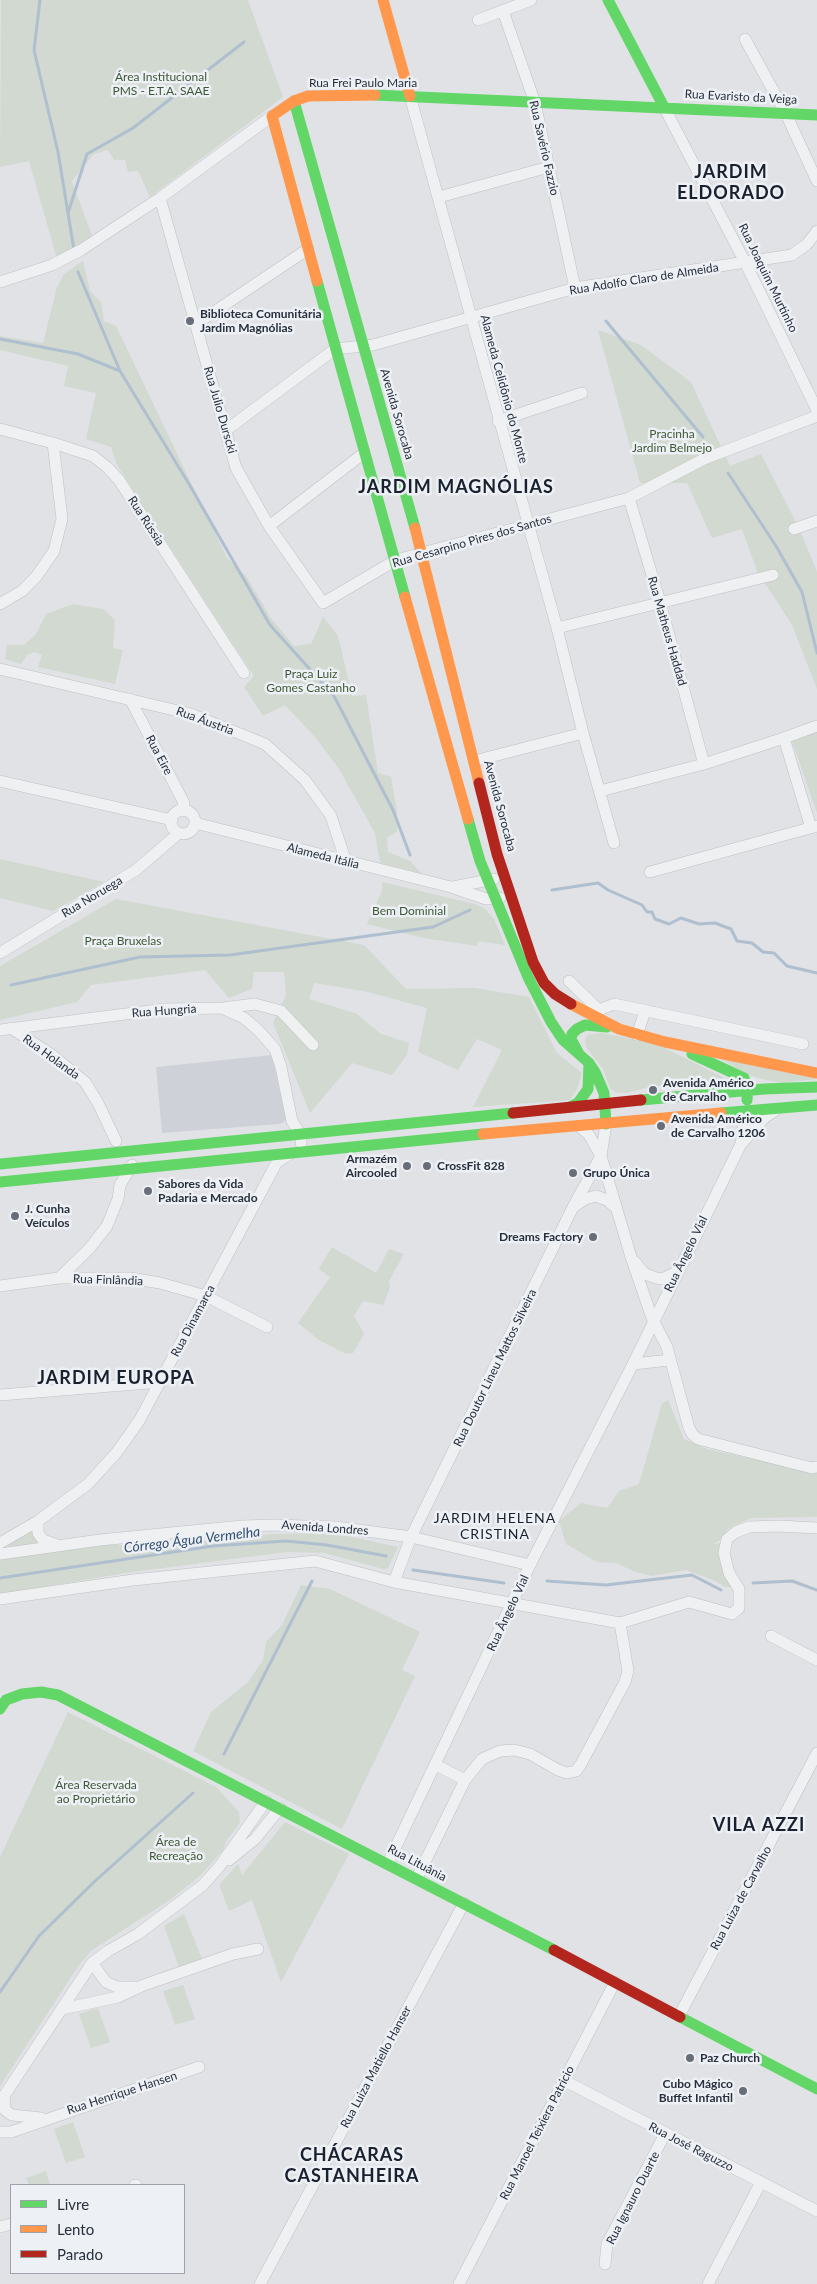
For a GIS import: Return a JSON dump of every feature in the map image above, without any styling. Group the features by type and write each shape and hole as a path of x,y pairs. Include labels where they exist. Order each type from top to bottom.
{"street":[{"name":"Alameda Celidônio do Monte","path":"383,0 439,197 470,318 557,628 583,733 614,843"},
{"path":"478,20 531,0"},
{"name":"Rua Joaquim Murtinho","path":"608,0 746,264 817,410"},
{"name":"Rua Savério Fazzio","path":"503,11 535,103 575,288"},
{"path":"745,39 786,114 817,181"},
{"name":"Rua Frei Paulo Maria","path":"1,280 68,258 160,198 294,101 308,96 410,96 535,103 664,107"},
{"name":"Avenida Sorocaba","path":"294,101 300,114 422,554 497,854 533,962 544,983 554,994 570,1004 619,1029 665,1042"},
{"name":"Rua Evaristo da Veiga","path":"664,107 817,115"},
{"path":"272,116 335,349 474,841 487,880 528,978 551,1022 563,1040 590,1063 598,1078 605,1104 606,1124"},
{"path":"439,197 549,167"},
{"name":"Rua Julio Durscki","path":"160,198 236,468 269,526 323,603"},
{"name":"Rua Adolfo Claro de Almeida","path":"335,349 363,346 575,288 746,264 792,255 807,244 817,231"},
{"path":"196,324 308,249"},
{"path":"225,431 335,349"},
{"path":"498,421 582,393"},
{"name":"Rua Cesarpino Pires dos Santos","path":"323,603 396,560 629,498 704,459 817,416"},
{"name":"Rua Rússia","path":"0,429 93,456 119,480 244,673"},
{"path":"0,604 22,591 36,577 54,551 62,519 53,443"},
{"path":"269,526 364,453"},
{"name":"Rua Matheus Haddad","path":"629,498 660,602 704,764"},
{"path":"794,529 817,521"},
{"path":"557,628 773,575"},
{"name":"Rua Áustria","path":"0,668 192,714 265,744 306,780 331,816 346,862"},
{"name":"Rua Eire","path":"130,699 184,803 181,811"},
{"path":"600,791 704,764 817,726"},
{"path":"474,762 583,733"},
{"path":"650,872 814,827 784,738"},
{"path":"0,780 172,820"},
{"path":"181,811 191,814 195,823 190,832 179,833 172,826 175,814 181,811"},
{"name":"Alameda Itália","path":"195,823 451,887 486,899 495,899"},
{"name":"Rua Noruega","path":"0,953 136,870 179,833"},
{"path":"487,880 498,879 508,885 504,896 495,899"},
{"name":"Alameda Itália","path":"451,887 487,880"},
{"path":"569,981 599,1010 614,1004 803,1044"},
{"name":"Rua Hungria","path":"5,1029 165,1009 223,1008 256,1004 273,1007 287,1016 313,1045"},
{"path":"223,1008 244,1018 275,1049 281,1067 292,1121 292,1137 299,1149 292,1153 286,1152 283,1147 292,1137"},
{"path":"637,1035 645,1010"},
{"path":"579,1053 571,1040 572,1034 576,1029 596,1025 619,1029"},
{"name":"Rua Holanda","path":"5,1029 52,1055 85,1082 121,1147"},
{"path":"665,1042 817,1073"},
{"path":"665,1042 744,1078 748,1091 746,1112"},
{"path":"570,1107 578,1103 588,1089 590,1063"},
{"path":"0,1164 121,1147 292,1137 570,1107 748,1091 817,1087"},
{"path":"0,1182 455,1136 817,1105"},
{"name":"Rua Ângelo Vial","path":"388,1863 530,1565 633,1364 741,1144 764,1118 776,1110"},
{"name":"Rua Ângelo Vial","path":"741,1144 746,1112"},
{"path":"455,1120 448,1124 447,1128 450,1134 455,1136"},
{"name":"Rua Doutor Lineu Mattos Silveira","path":"394,1582 411,1537 601,1156 606,1124"},
{"path":"579,1126 588,1135 601,1156 631,1257 654,1322 667,1347 689,1428 693,1435 698,1439 815,1467"},
{"path":"121,1147 115,1160 128,1168"},
{"path":"59,1278 89,1249 107,1226 118,1199 120,1185 133,1156 121,1147"},
{"name":"Rua Dinamarca","path":"0,1543 38,1521 88,1484 117,1452 139,1421 161,1382 271,1174 280,1159 292,1153"},
{"path":"261,1156 270,1161 271,1174"},
{"path":"99,1172 112,1176 120,1185"},
{"path":"574,1207 584,1199 596,1196 608,1200 618,1210"},
{"path":"631,1257 642,1271 656,1278 662,1278 677,1272"},
{"name":"Rua Finlândia","path":"0,1286 59,1278 130,1278 160,1283 206,1296 267,1327"},
{"path":"633,1364 670,1360"},
{"path":"0,1394 161,1382"},
{"path":"38,1521 38,1532 43,1540 57,1545"},
{"name":"Avenida Londres","path":"0,1554 57,1545 232,1526 275,1525 336,1527 411,1537 530,1565"},
{"path":"0,1599 133,1580 315,1561 394,1582 513,1604 523,1604 620,1624 689,1602 727,1614 736,1612 740,1605 739,1589 729,1573 724,1553 727,1539 736,1532 749,1528 779,1526 817,1528"},
{"path":"417,1878 465,1780 482,1759 500,1751 514,1750 530,1754 566,1773 576,1771 625,1682 628,1671 620,1624"},
{"path":"771,1636 817,1660"},
{"name":"Rua Lituânia","path":"0,1709 6,1700 22,1694 40,1692 58,1695 417,1878 817,2089"},
{"name":"Rua Luiza de Carvalho","path":"679,2016 817,1754"},
{"path":"436,1765 465,1780"},
{"path":"2,2099 92,1963 184,1902 203,1886 219,1867 266,1801"},
{"path":"219,1867 255,1839 280,1808"},
{"name":"Rua Luiza Matiello Hanser","path":"260,2284 464,1903"},
{"path":"62,2009 118,1997 144,1985 233,1954 258,1949"},
{"path":"92,1963 106,1982 117,1987 144,1985"},
{"name":"Rua Manoel Teixiera Patricio","path":"459,2284 565,2081 614,1982"},
{"name":"Rua Henrique Hansen","path":"0,2132 11,2132 198,2067"},
{"name":"Rua José Raguzzo","path":"565,2081 817,2211"},
{"name":"Rua Henrique Hansen","path":"2,2099 5,2110 12,2115 45,2119"},
{"name":"Rua Ignauro Duarte","path":"605,2264 608,2244 665,2134"},
{"path":"708,2284 761,2182"}],"shaded area":[{"path":"272,1055 286,1119 284,1122 279,1124 162,1133 156,1067"}],"green space":[{"name":"Área Institucional PMS - E.T.A. SAAE","path":"1,0 248,0 283,97 150,197 138,171 128,172 125,160 114,160 108,150 94,154 72,181 92,236 57,259 29,161 0,167"},
{"name":"Praça Luiz Gomes Castanho","path":"83,261 90,291 101,302 104,321 116,326 227,558 246,576 271,618 294,646 311,644 323,617 338,636 352,696 366,695 378,773 391,777 397,812 397,832 387,837 388,852 410,861 421,873 380,863 375,833 339,769 315,737 285,705 263,716 244,687 254,676 116,463 111,447 86,439 96,393 64,386 68,366 0,350 0,336 43,343 57,287 64,274"},
{"name":"Pracinha Jardim Belmejo","path":"598,330 641,345 691,382 730,466 761,454 799,528 817,572 817,689 792,625 757,571 742,529 712,538 687,483 640,483"},
{"path":"73,604 103,609 115,620 113,648 123,650 115,684 38,667 42,655 34,652 27,655 21,664 5,659 7,645 24,645 36,634 46,614"},
{"path":"817,732 817,813 792,741"},
{"path":"0,859 104,882 53,911 0,898"},
{"name":"Bem Dominial","path":"382,882 475,904 485,909 494,919 505,945 478,941 477,946 424,938 367,924 382,891"},
{"name":"Praça Bruxelas","path":"116,899 364,945 406,989 475,988 529,997 557,1053 582,1073 577,1089 570,1100 473,1107 502,1050 477,1039 458,1070 418,1052 427,1008 364,991 314,983 309,999 357,1014 381,1034 409,1043 407,1055 392,1075 352,1063 310,1113 273,1023 286,995 284,972 254,972 252,989 229,998 205,970 91,985 77,1002 0,1020 0,966"},
{"path":"601,1033 655,1043 728,1080 725,1086 653,1086 627,1093 617,1093 610,1088 603,1069 586,1047 585,1039 588,1035"},
{"path":"719,1058 817,1079 782,1083 766,1080 749,1075"},
{"path":"332,1247 376,1273 389,1249 404,1254 389,1281 390,1288 383,1305 363,1301 354,1316 364,1334 353,1353 346,1354 319,1340 298,1323 330,1277 319,1269"},
{"path":"668,1400 684,1439 707,1449 817,1473 817,1517 751,1518 728,1529 720,1540 713,1544 719,1543 721,1556 733,1587 725,1587 713,1580 686,1570 651,1576 633,1571 616,1563 597,1562 566,1544 559,1521 581,1503 607,1508 619,1491 639,1484 662,1403"},
{"path":"33,1528 39,1542 37,1547 9,1551 8,1543"},
{"path":"334,1533 398,1547 388,1568 383,1569 324,1553 287,1552 132,1572 0,1594 0,1558 100,1545 174,1544 273,1534"},
{"path":"301,1585 330,1589 420,1632 402,1670 415,1676 342,1829 193,1751 211,1712 248,1682 263,1660 266,1642 282,1625"},
{"path":"68,1712 216,1787 239,1812 240,1823 226,1841 224,1849 201,1875 171,1899 91,1951 79,1965 0,2086 0,1857"},
{"path":"285,1822 349,1854 281,1982 252,1900 229,1911 219,1885 238,1864 242,1875"},
{"path":"184,1914 202,1959 179,1967 164,1926"},
{"path":"183,1985 195,2019 175,2025 163,1991"},
{"path":"98,2008 110,2042 91,2048 79,2014"},
{"path":"73,2122 85,2157 66,2163 54,2129"},
{"path":"46,2171 50,2184 29,2184 26,2178"}],"waterway":[{"path":"40,0 34,50 58,152 74,250"},
{"path":"68,213 87,154 133,128 244,42"},
{"path":"78,272 120,371 189,484 270,625 334,696 393,810 410,855"},
{"path":"606,321 703,437"},
{"path":"0,339 78,354 120,371"},
{"path":"728,473 776,546 802,592 817,653"},
{"path":"552,890 598,883 608,890 642,905 647,912 652,912 655,919 669,924 681,918 699,924 715,923 731,929 737,941 752,943 763,952 774,953 787,966 817,973"},
{"path":"11,985 140,957 230,955 433,927 470,910"},
{"name":"Córrego Água Vermelha","path":"0,1578 213,1546 286,1541 327,1545 386,1556"},
{"name":"Córrego Água Vermelha","path":"413,1570 504,1583"},
{"name":"Córrego Água Vermelha","path":"547,1581 606,1585 692,1575 721,1590"},
{"path":"224,1754 312,1581"},
{"name":"Córrego Água Vermelha","path":"753,1583 792,1581 817,1590"},
{"path":"0,1992 39,1936 94,1882 193,1793"}],"traffic: fast":[{"path":"608,0 664,107"},
{"path":"375,95 817,115"},
{"path":"294,101 415,528"},
{"path":"317,281 405,597"},
{"path":"468,819 480,861 528,977 551,1022 563,1040 589,1063 595,1072 604,1093 606,1124"},
{"path":"578,1052 571,1039 572,1034 577,1029 585,1025 607,1027"},
{"path":"692,1054 744,1078 748,1087 747,1100"},
{"path":"570,1107 578,1103 588,1089 589,1063"},
{"path":"641,1100 764,1089 817,1087"},
{"path":"721,1113 817,1105"},
{"path":"0,1164 513,1113"},
{"path":"0,1182 483,1134"},
{"path":"0,1709 6,1700 22,1694 41,1692 58,1695 554,1950"},
{"path":"680,2017 817,2089"}],"traffic: slow":[{"path":"383,0 410,96"},
{"path":"317,281 272,116 294,101 308,96 375,95"},
{"path":"415,528 479,783"},
{"path":"405,597 468,819"},
{"path":"571,1004 619,1029 665,1042 817,1073"},
{"path":"483,1134 721,1113"}],"traffic: jam":[{"path":"479,783 497,854 533,962 544,983 555,994 571,1004"},
{"path":"513,1113 641,1100"},
{"path":"554,1950 680,2017"}],"place":[{"name":"Biblioteca Comunitária Jardim Magnólias","path":"190,321"},
{"name":"Avenida Américo de Carvalho","path":"653,1090"},
{"name":"Avenida Américo de Carvalho 1206","path":"661,1126"},
{"name":"Armazém Aircooled","path":"407,1166"},
{"name":"CrossFit 828","path":"427,1166"},
{"name":"Grupo Única","path":"573,1173"},
{"name":"Sabores da Vida Padaria e Mercado","path":"148,1191"},
{"name":"J. Cunha Veículos","path":"15,1216"},
{"name":"Dreams Factory","path":"593,1237"},
{"name":"Paz Church","path":"690,2058"},
{"name":"Cubo Mágico Buffet Infantil","path":"743,2091"}],"district":[{"name":"JARDIM ELDORADO","path":"731,182"},
{"name":"JARDIM MAGNÓLIAS","path":"456,487"},
{"name":"JARDIM EUROPA","path":"116,1378"},
{"name":"JARDIM HELENA CRISTINA","path":"495,1526"},
{"name":"VILA AZZI","path":"759,1825"},
{"name":"CHÁCARAS CASTANHEIRA","path":"352,2165"}],"park label":[{"name":"Área Reservada ao Proprietário","path":"96,1792"},
{"name":"Área de Recreação","path":"176,1849"}]}
